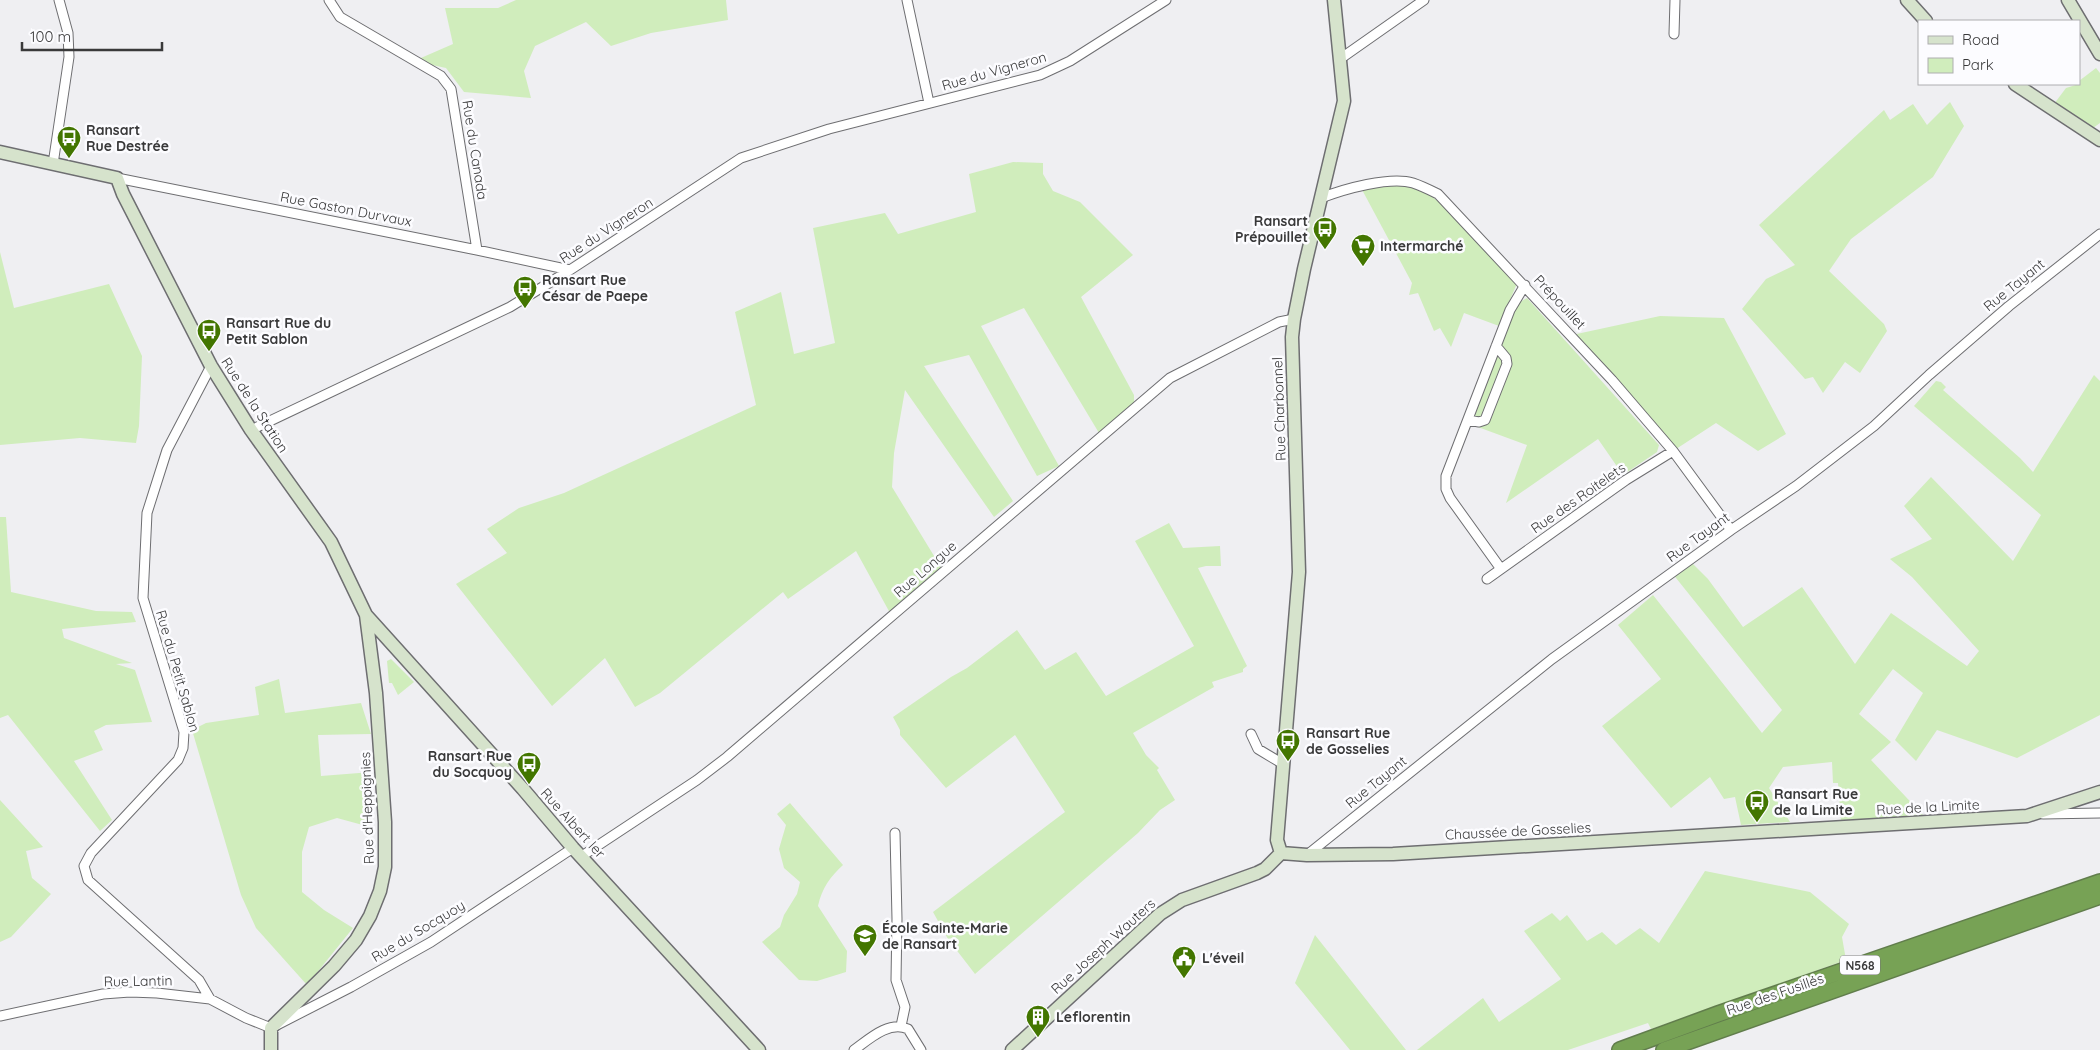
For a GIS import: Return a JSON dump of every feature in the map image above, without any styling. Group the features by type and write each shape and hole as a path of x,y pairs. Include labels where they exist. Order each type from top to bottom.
{"highway":[{"name":"Rue des Fusillés","path":"1620,1050 1718,1014 2100,882"},
{"name":"Rue des Fusillés","path":"1664,1050 2100,896"}],"street":[{"path":"53,164 69,57 68,33 59,0"},
{"name":"Rue du Canada","path":"329,0 340,17 441,76 451,89 477,250"},
{"name":"Rue du Vigneron","path":"907,0 929,103"},
{"name":"Rue du Vigneron","path":"251,430 510,307 741,158 829,129 1040,75 1070,61 1166,0"},
{"name":"Rue Charbonnel","path":"1281,853 1277,840 1299,572 1293,392 1294,319 1344,100 1334,0"},
{"path":"1340,59 1424,0"},
{"path":"1674,34 1675,0"},
{"path":"1907,0 1925,20"},
{"path":"2068,0 2080,20"},
{"path":"2080,20 2100,54"},
{"path":"2017,85 2100,140"},
{"path":"0,152 117,178"},
{"name":"Rue Gaston Durvaux","path":"117,178 570,270"},
{"name":"Rue de la Station","path":"117,178 123,194 211,366 251,430 331,542 366,615"},
{"name":"Prépouillet","path":"1321,198 1339,191 1382,182 1412,182 1438,194 1612,380 1673,451 1731,530"},
{"name":"Rue Tayant","path":"1307,855 1552,659 1731,530 1796,486 1874,426 1929,375 2009,306 2100,234"},
{"path":"1501,569 1454,505 1446,489 1446,476 1510,310 1525,285"},
{"name":"Rue Longue","path":"578,852 691,784 727,757 1170,378 1278,322 1294,319"},
{"path":"1468,420 1478,422 1485,420 1507,364 1506,358 1496,346"},
{"name":"Rue du Petit Sablon","path":"210,999 199,980 88,880 84,866 91,853 178,760 183,748 184,732 143,598 147,513 167,450 211,366"},
{"name":"Rue des Roitelets","path":"1487,579 1626,480 1673,451"},
{"name":"Rue Albert Ier","path":"366,615 578,852 760,1050"},
{"name":"Rue d'Heppignies","path":"271,1028 334,966 356,940 370,916 378,896 385,867 385,822 377,703 366,615"},
{"path":"1251,734 1258,749 1283,764"},
{"name":"Rue de la Limite","path":"1731,834 2027,816 2100,792"},
{"name":"Rue de la Limite","path":"2037,814 2100,813"},
{"path":"895,834 896,980 905,1007 901,1026"},
{"name":"Chaussée de Gosselies","path":"1307,855 1403,853 1731,834"},
{"name":"Rue du Socquoy","path":"271,1028 351,987 432,942 578,852"},
{"path":"1281,853 1307,855"},
{"name":"Rue Joseph Wauters","path":"1012,1050 1160,914 1182,900 1257,874 1265,869 1281,853"},
{"name":"Rue Lantin","path":"0,1016 103,994 156,993 210,999 246,1018 271,1028"},
{"path":"854,1050 883,1031 901,1026 911,1032 921,1050"},
{"path":"271,1028 271,1050"}],"green space":[{"path":"516,0 726,0 728,20 651,33 611,46 586,22 535,46 524,71 531,98 464,92 446,68 414,61 453,44 445,8 498,8"},
{"path":"2096,68 2100,73 2100,123 2093,128 2054,104 2066,88 2080,85 2080,80"},
{"path":"1950,102 1964,126 1933,177 1851,239 1829,271 1884,324 1887,331 1860,373 1845,362 1823,393 1813,377 1805,379 1742,309 1766,279 1795,265 1759,225 1884,110 1890,120 1913,104 1927,125"},
{"path":"1013,162 1043,163 1043,174 1053,191 1080,202 1133,255 1081,297 1134,395 1134,404 1099,433 1024,308 981,326 1059,466 1037,476 969,355 924,366 1013,501 994,517 905,390 894,453 892,487 942,569 890,613 856,551 788,599 783,592 660,693 635,707 605,658 552,706 456,584 507,553 487,529 519,508 564,493 756,405 735,312 781,292 794,354 835,343 813,228 885,213 898,234 976,212 969,174"},
{"path":"1412,182 1446,207 1518,281 1499,326 1464,313 1451,347 1440,328 1434,331 1418,293 1409,295 1412,283 1360,186"},
{"path":"0,252 14,308 109,284 142,356 139,426 136,443 80,438 0,445"},
{"path":"1527,298 1659,445 1657,452 1623,475 1598,439 1506,503 1527,445 1467,423 1513,306"},
{"path":"1660,316 1724,318 1786,434 1758,451 1716,423 1673,451 1572,335"},
{"path":"2094,375 2100,381 2100,715 2017,758 1937,730 1916,761 1895,740 1923,693 1893,669 1859,714 1891,742 1871,760 1923,815 1841,821 1838,783 1833,783 1832,762 1783,767 1769,788 1790,822 1741,825 1735,797 1724,799 1710,777 1671,808 1602,726 1661,679 1618,625 1653,595 1762,733 1782,710 1672,573 1692,563 1708,579 1743,627 1802,587 1855,664 1891,613 1967,666 1979,651 1912,577 1890,559 1932,539 1904,506 1931,477 2013,561 2041,515 1914,406 1936,381 1941,382 1946,387 1943,390 2020,458 2033,472"},
{"path":"0,517 6,517 11,592 96,611 132,612 136,622 62,629 64,638 132,663 116,664 135,670 152,722 106,725 94,731 103,750 74,761 112,820 100,831 8,715 0,718"},
{"path":"1169,523 1183,548 1220,546 1221,566 1198,568 1247,666 1243,669 1243,672 1212,682 1214,687 1133,733 1146,755 1159,768 1157,770 1175,800 1160,810 1138,833 975,974 948,939 933,912 1065,812 1015,735 946,788 900,735 900,730 893,717 967,668 1017,630 1045,670 1076,652 1106,696 1194,646 1135,541"},
{"path":"391,659 414,682 398,695 392,683 389,683 387,661"},
{"path":"279,679 285,713 361,703 371,734 318,735 321,776 372,772 370,827 337,818 309,827 302,852 302,892 324,910 353,928 307,985 256,928 241,895 192,730 206,723 259,715 255,687"},
{"path":"0,800 43,847 26,851 32,878 51,894 11,937 0,942"},
{"path":"790,803 843,865 827,883 818,906 847,951 846,972 817,981 799,980 762,942 780,927 784,915 797,894 800,882 784,868 779,849 786,825 777,814"},
{"path":"1705,871 1810,892 1849,924 1842,937 1846,960 1651,1029 1648,1023 1568,1050 1417,1050 1483,998 1499,1022 1561,979 1524,931 1552,913 1560,921 1567,915 1587,941 1602,932 1616,945 1640,928 1659,943"},
{"path":"1315,935 1406,1050 1350,1050 1295,983"}],"place":[{"name":"Ransart Rue Destrée","path":"69,159"},
{"name":"Ransart Prépouillet","path":"1325,250"},
{"name":"Intermarché","path":"1363,267"},
{"name":"Ransart Rue César de Paepe","path":"525,309"},
{"name":"Ransart Rue du Petit Sablon","path":"209,352"},
{"name":"Ransart Rue de Gosselies","path":"1288,762"},
{"name":"Ransart Rue du Socquoy","path":"529,785"},
{"name":"Ransart Rue de la Limite","path":"1757,823"},
{"name":"École Sainte-Marie de Ransart","path":"865,957"},
{"name":"L'éveil","path":"1184,979"},
{"name":"Leflorentin","path":"1038,1038"}]}
